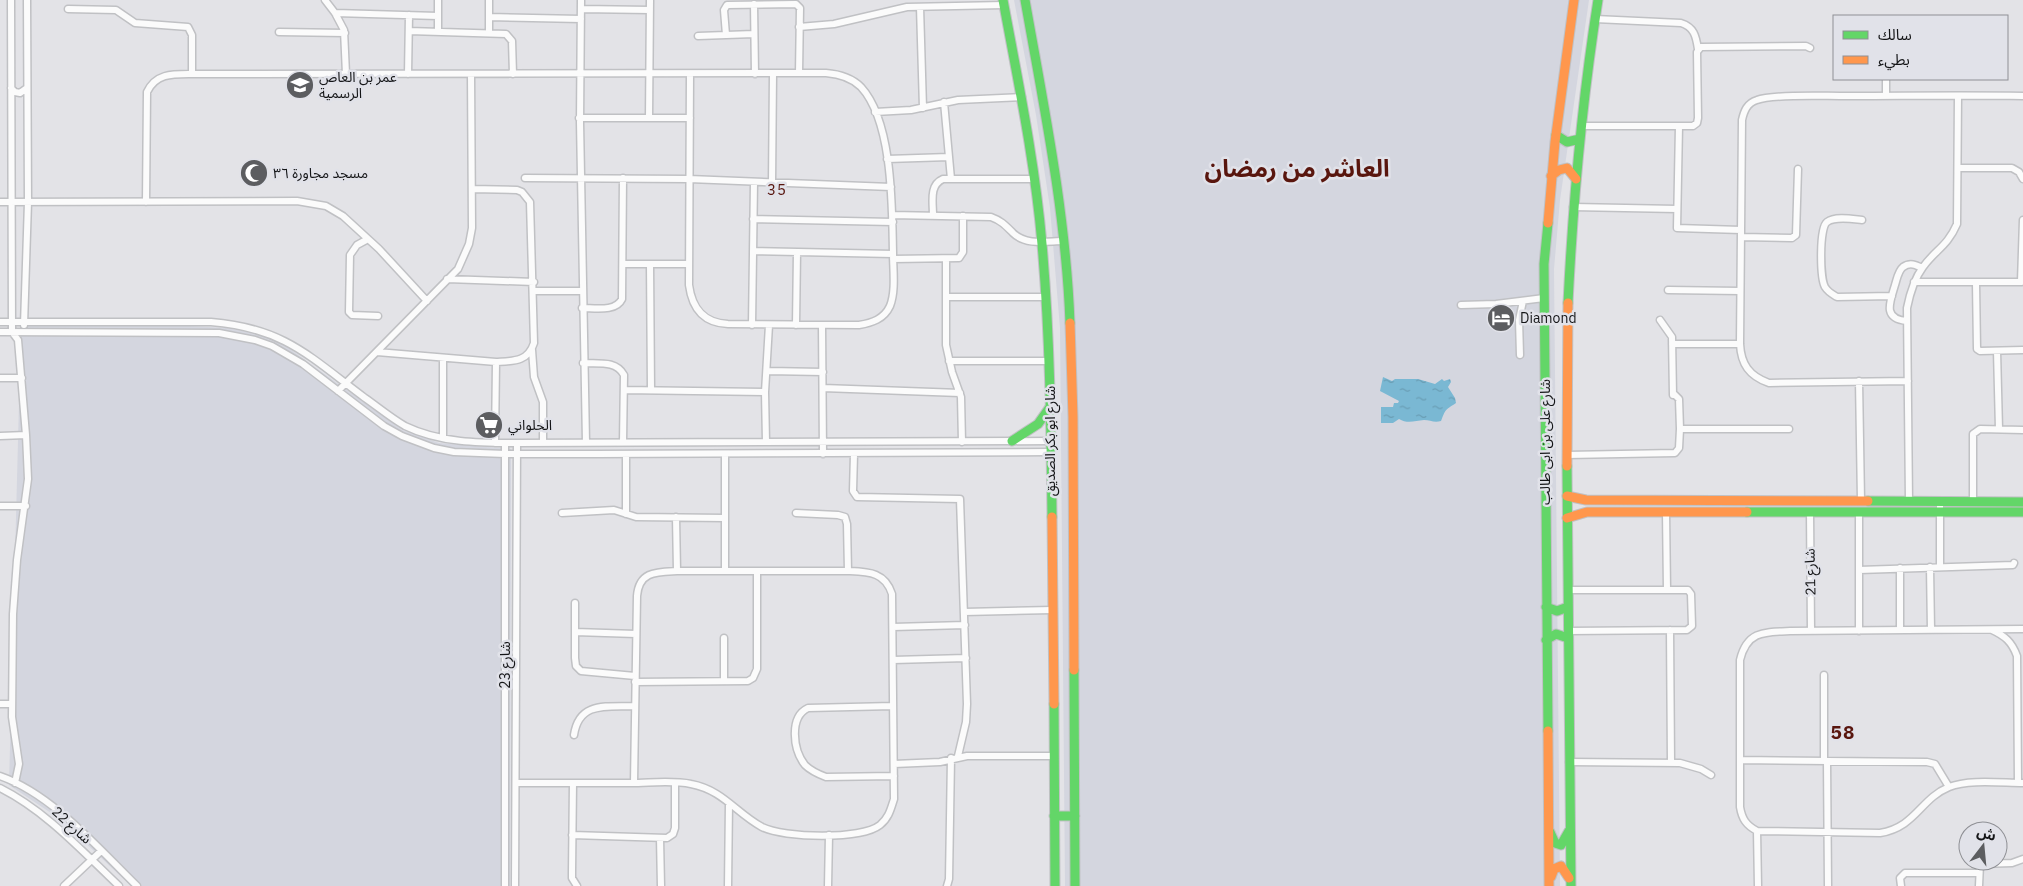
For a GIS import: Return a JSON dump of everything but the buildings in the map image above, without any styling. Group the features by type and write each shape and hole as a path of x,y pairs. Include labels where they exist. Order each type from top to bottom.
{"street":[{"path":"11,0 12,332 18,340 28,479 15,587 12,704 13,730 19,764 16,783"},
{"path":"18,340 24,332 28,202 26,110 27,0"},
{"path":"325,0 335,13 345,33 346,74"},
{"path":"438,0 438,32"},
{"path":"488,0 489,32"},
{"path":"581,0 580,178 586,442"},
{"path":"649,118 650,0"},
{"name":"شارع ابو بكر الصديق","path":"1025,0 1052,148 1069,295 1072,360 1075,886"},
{"name":"شارع على بن ابى طالب","path":"1549,884 1545,256 1551,176 1574,0"},
{"name":"شارع على بن ابى طالب","path":"1570,883 1567,326 1573,207 1587,71 1598,0"},
{"path":"800,27 834,24 894,9 1003,2"},
{"name":"شارع ابو بكر الصديق","path":"1003,2 1022,97 1035,179 1046,297 1051,441 1055,886"},
{"path":"754,4 754,74"},
{"path":"726,35 725,7 727,5 796,4 800,8 799,73"},
{"path":"920,7 922,108"},
{"path":"581,8 650,10"},
{"path":"68,10 116,10 135,23 188,27 192,35 192,74"},
{"path":"335,13 438,16"},
{"path":"408,74 409,15"},
{"path":"489,17 581,18"},
{"path":"1582,126 1693,126 1697,123 1698,49 1697,38 1693,30 1688,25 1681,23 1595,19"},
{"path":"408,31 506,34 512,41 513,74"},
{"path":"279,32 345,33"},
{"path":"698,36 754,34"},
{"path":"1698,49 1701,47 1769,46 1806,46 1810,48"},
{"path":"146,202 147,92 160,77 175,74 799,73 836,74 853,80 865,92 875,112 882,134 891,187 893,257 892,299 886,313 870,324 822,325 719,324 702,316 692,303 689,285 690,74"},
{"path":"338,391 458,269 469,244 472,228 471,74"},
{"path":"772,182 773,74"},
{"path":"1886,80 1886,96"},
{"path":"12,88 18,92 23,92 27,88"},
{"path":"1909,502 1907,321 1909,301 1914,282 1922,268 1944,247 1952,236 1957,224 1958,96"},
{"path":"1908,381 1769,382 1752,374 1745,367 1741,357 1740,344 1742,120 1744,112 1748,105 1755,100 1763,98 2023,96"},
{"path":"875,112 922,108 944,102 970,99 1022,97"},
{"path":"944,102 950,179"},
{"path":"12,113 17,107 22,106 26,110"},
{"path":"580,118 690,118"},
{"path":"1679,126 1677,228 1792,238 1796,235 1798,169"},
{"path":"1556,135 1571,143 1580,139"},
{"path":"887,160 949,156"},
{"path":"1551,176 1559,170 1567,168 1574,174 1576,179"},
{"path":"1958,168 2012,168 2019,172 2023,179"},
{"path":"525,178 689,179 891,187"},
{"path":"582,308 613,307 619,304 622,299 623,178"},
{"path":"933,215 933,186 937,181 943,179 1035,179"},
{"path":"752,325 754,182"},
{"path":"472,189 510,189 522,192 527,197 532,208 534,282 534,343 532,350 534,376 543,402 543,443"},
{"path":"0,202 297,201 315,203 326,206 343,216 368,239 427,301"},
{"path":"1573,207 1677,209"},
{"path":"753,219 892,219 933,215 992,217 1001,220 1022,240 1032,242 1064,241"},
{"path":"753,251 957,259 962,256 963,216"},
{"path":"1862,220 1831,220 1825,223 1822,231 1822,277 1824,285 1837,297 1892,296"},
{"path":"1914,282 2022,282 2023,220"},
{"path":"368,239 357,246 350,255 349,312 353,315 378,316"},
{"path":"796,325 797,252"},
{"path":"946,259 946,345 949,361 960,393 962,442"},
{"path":"623,264 689,264"},
{"path":"650,264 651,390"},
{"path":"1907,321 1898,320 1891,314 1889,306 1899,272 1910,264 1922,268"},
{"path":"447,279 534,282"},
{"path":"1976,283 1976,345 1980,351 2023,350"},
{"path":"1668,290 1740,291"},
{"path":"534,291 582,291"},
{"path":"946,297 1046,297"},
{"path":"1461,304 1544,298"},
{"path":"1520,355 1519,320 1523,301"},
{"path":"1567,455 1675,453 1679,448 1679,399 1674,395 1672,337 1660,320"},
{"path":"0,322 197,322 244,326 275,335 290,342 388,416 405,426 462,442 823,443 1051,441"},
{"path":"766,442 769,325"},
{"path":"822,325 823,454"},
{"path":"0,332 193,332 237,335 272,346 288,354 384,426 420,444 454,452 505,454 1051,452"},
{"path":"1672,344 1740,344"},
{"path":"377,352 496,362 521,360 532,350"},
{"path":"1997,351 1999,429"},
{"path":"443,358 443,438"},
{"path":"949,361 1049,361"},
{"path":"495,443 496,362"},
{"path":"583,364 617,366 624,375 623,442"},
{"path":"768,371 823,372"},
{"path":"0,378 22,378"},
{"path":"1859,381 1862,502 1862,507 1858,512 1859,631"},
{"path":"823,388 960,393"},
{"path":"624,390 766,392"},
{"path":"1012,441 1038,424 1050,407"},
{"path":"1680,429 1789,429"},
{"path":"1973,502 1973,434 1980,429 2023,430"},
{"path":"0,436 26,435"},
{"path":"1034,441 1034,452"},
{"name":"شارع 23","path":"505,443 505,886"},
{"name":"شارع 23","path":"515,886 517,783 517,443"},
{"path":"626,454 626,514"},
{"path":"725,571 726,454"},
{"path":"854,454 853,491 857,497 960,499 966,658 966,722 958,756"},
{"path":"1567,496 1586,500 2023,502"},
{"path":"1850,501 1858,512"},
{"path":"1940,502 1940,567"},
{"path":"0,506 26,506"},
{"path":"562,514 609,510 636,517 725,518"},
{"path":"1567,518 1587,512 2023,512"},
{"path":"1666,512 1667,590"},
{"name":"شارع 21","path":"1810,512 1811,631"},
{"path":"796,513 845,517 847,524 848,571"},
{"path":"676,517 677,571"},
{"path":"1859,570 2013,565 2014,563"},
{"path":"1930,567 1931,630"},
{"path":"1900,568 1900,630"},
{"path":"517,783 573,783 634,783 675,783 704,787 718,793 762,827 774,832 829,835 854,835 868,832 881,824 890,813 894,799 892,594 885,579 870,572 848,571 677,571 650,574 640,583 637,589 634,783"},
{"path":"575,604 576,666 581,671 635,679 748,681 756,674 757,572"},
{"path":"1546,640 1556,634 1687,630 1691,628 1691,594 1688,590 1568,590"},
{"path":"1546,607 1556,611 1568,607"},
{"path":"964,612 1052,610"},
{"path":"893,627 965,624"},
{"path":"1991,630 2005,637 2010,642 2017,656 2021,783 1967,783 1949,787 1939,793 1908,823 1899,828 1880,833 1757,831 1748,826 1742,817 1740,807 1740,660 1743,649 1749,640 1757,634 1811,631 2023,629"},
{"path":"1670,630 1671,763"},
{"path":"575,632 636,634"},
{"path":"724,638 724,681"},
{"path":"893,660 966,658"},
{"path":"1824,675 1828,886"},
{"path":"0,704 12,704"},
{"path":"574,735 576,725 581,716 591,708 634,706"},
{"path":"893,706 808,708 802,711 796,723 796,747 800,758 807,766 816,773 826,776 894,776"},
{"path":"894,764 934,763 958,756 1053,756"},
{"path":"947,886 949,879 951,758"},
{"path":"1740,760 1932,762 1949,787"},
{"path":"1570,762 1671,763 1689,765 1711,775"},
{"name":"شارع 22","path":"0,776 16,783 56,810 137,886"},
{"path":"573,783 572,878 578,886"},
{"path":"572,835 667,838 673,834 675,828 675,783"},
{"name":"شارع 22","path":"0,788 24,801 48,820 119,886"},
{"path":"728,886 730,803"},
{"path":"1054,816 1075,816"},
{"path":"1548,828 1553,841 1558,845 1563,843 1570,830"},
{"path":"1757,831 1758,886"},
{"path":"828,886 829,835"},
{"path":"660,838 662,886"},
{"path":"64,886 101,851"},
{"path":"1979,886 1979,866 1982,864 2012,863 2023,859"},
{"path":"1549,884 1554,869 1561,866 1566,871 1570,883"},
{"path":"1900,886 1900,878 1905,873 1979,873"}],"shaded area":[{"path":"1014,0 1589,0 1560,200 1554,269 1560,886 1065,886 1060,328 1050,208 1036,115"},
{"path":"21,326 189,326 226,328 247,332 271,339 290,349 402,430 439,443 511,449 510,886 131,886 60,819 9,785"}],"water":[{"path":"1383,377 1392,381 1395,379 1418,379 1435,384 1442,379 1444,381 1450,379 1451,382 1448,387 1456,403 1446,411 1441,421 1424,420 1408,422 1399,419 1393,423 1381,423 1381,407 1393,407 1394,403 1399,401 1380,391"}],"traffic: fast":[{"path":"1003,0 1031,152 1042,244 1051,415 1052,517"},
{"path":"1025,0 1047,120 1059,201 1068,282 1070,323"},
{"path":"1568,303 1579,151 1598,0"},
{"path":"1556,135 1567,142 1580,139"},
{"path":"1548,223 1544,264 1548,731"},
{"path":"1012,441 1038,424 1050,407"},
{"path":"1567,466 1571,886"},
{"path":"1868,501 2023,502"},
{"path":"1747,512 2023,512"},
{"path":"1546,607 1557,611 1568,607"},
{"path":"1546,640 1556,634 1568,638"},
{"path":"1074,670 1075,886"},
{"path":"1054,704 1055,886"},
{"path":"1054,816 1075,816"},
{"path":"1550,832 1555,843 1561,845 1569,831"}],"traffic: slow":[{"path":"1548,223 1555,142 1574,0"},
{"path":"1551,176 1559,170 1567,168 1576,179"},
{"path":"1567,466 1568,303"},
{"path":"1070,323 1073,417 1074,670"},
{"path":"1567,496 1586,500 1868,501"},
{"path":"1567,518 1587,512 1747,512"},
{"path":"1052,517 1054,704"},
{"path":"1548,731 1549,886"},
{"path":"1551,877 1554,869 1561,866 1569,878"}],"place":[{"name":"عمر بن العاص الرسمية","path":"300,85"},
{"name":"مسجد مجاورة ٣٦","path":"254,173"},
{"name":"Diamond","path":"1501,318"},
{"name":"الحلواني","path":"489,425"}],"district":[{"name":"العاشر من رمضان","path":"1297,168"},
{"name":"35","path":"777,189"},
{"name":"58","path":"1843,732"}]}
